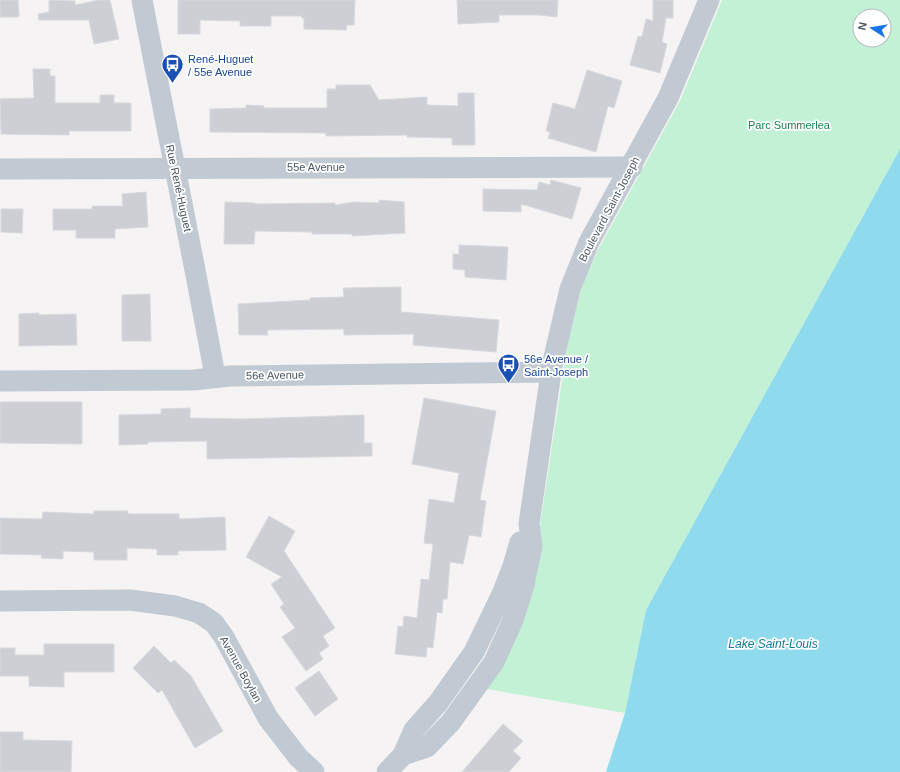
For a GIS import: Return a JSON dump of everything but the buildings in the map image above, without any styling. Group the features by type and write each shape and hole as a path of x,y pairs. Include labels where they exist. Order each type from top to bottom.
{"street":[{"name":"Rue René-Huguet","path":"142,0 174,167 196,270 215,376"},
{"name":"Boulevard Saint-Joseph","path":"403,755 426,747 451,722 494,662 505,641 524,585 532,546 529,524 551,372 563,316 579,265 589,242 668,98 709,0"},
{"name":"55e Avenue","path":"0,169 632,166"},
{"name":"56e Avenue","path":"0,381 193,380 215,376 551,372"},
{"name":"Boulevard Saint-Joseph","path":"403,755 414,730 458,677 474,652 493,615 513,566 519,543 529,524"},
{"name":"Avenue Boylan","path":"0,601 130,600 176,606 199,613 214,623 224,637 268,718 298,757 314,772"},
{"path":"387,772 403,755"}],"green space":[{"name":"Parc Summerlea","path":"722,0 900,0 900,149 646,610 625,713 487,689 533,571 568,341 582,286 599,248 680,101"}],"water":[{"name":"Lake Saint-Louis","path":"900,149 900,772 606,772 625,713 646,610"}],"place":[{"name":"René-Huguet / 55e Avenue","path":"172,84"},
{"name":"56e Avenue / Saint-Joseph","path":"508,384"}]}
